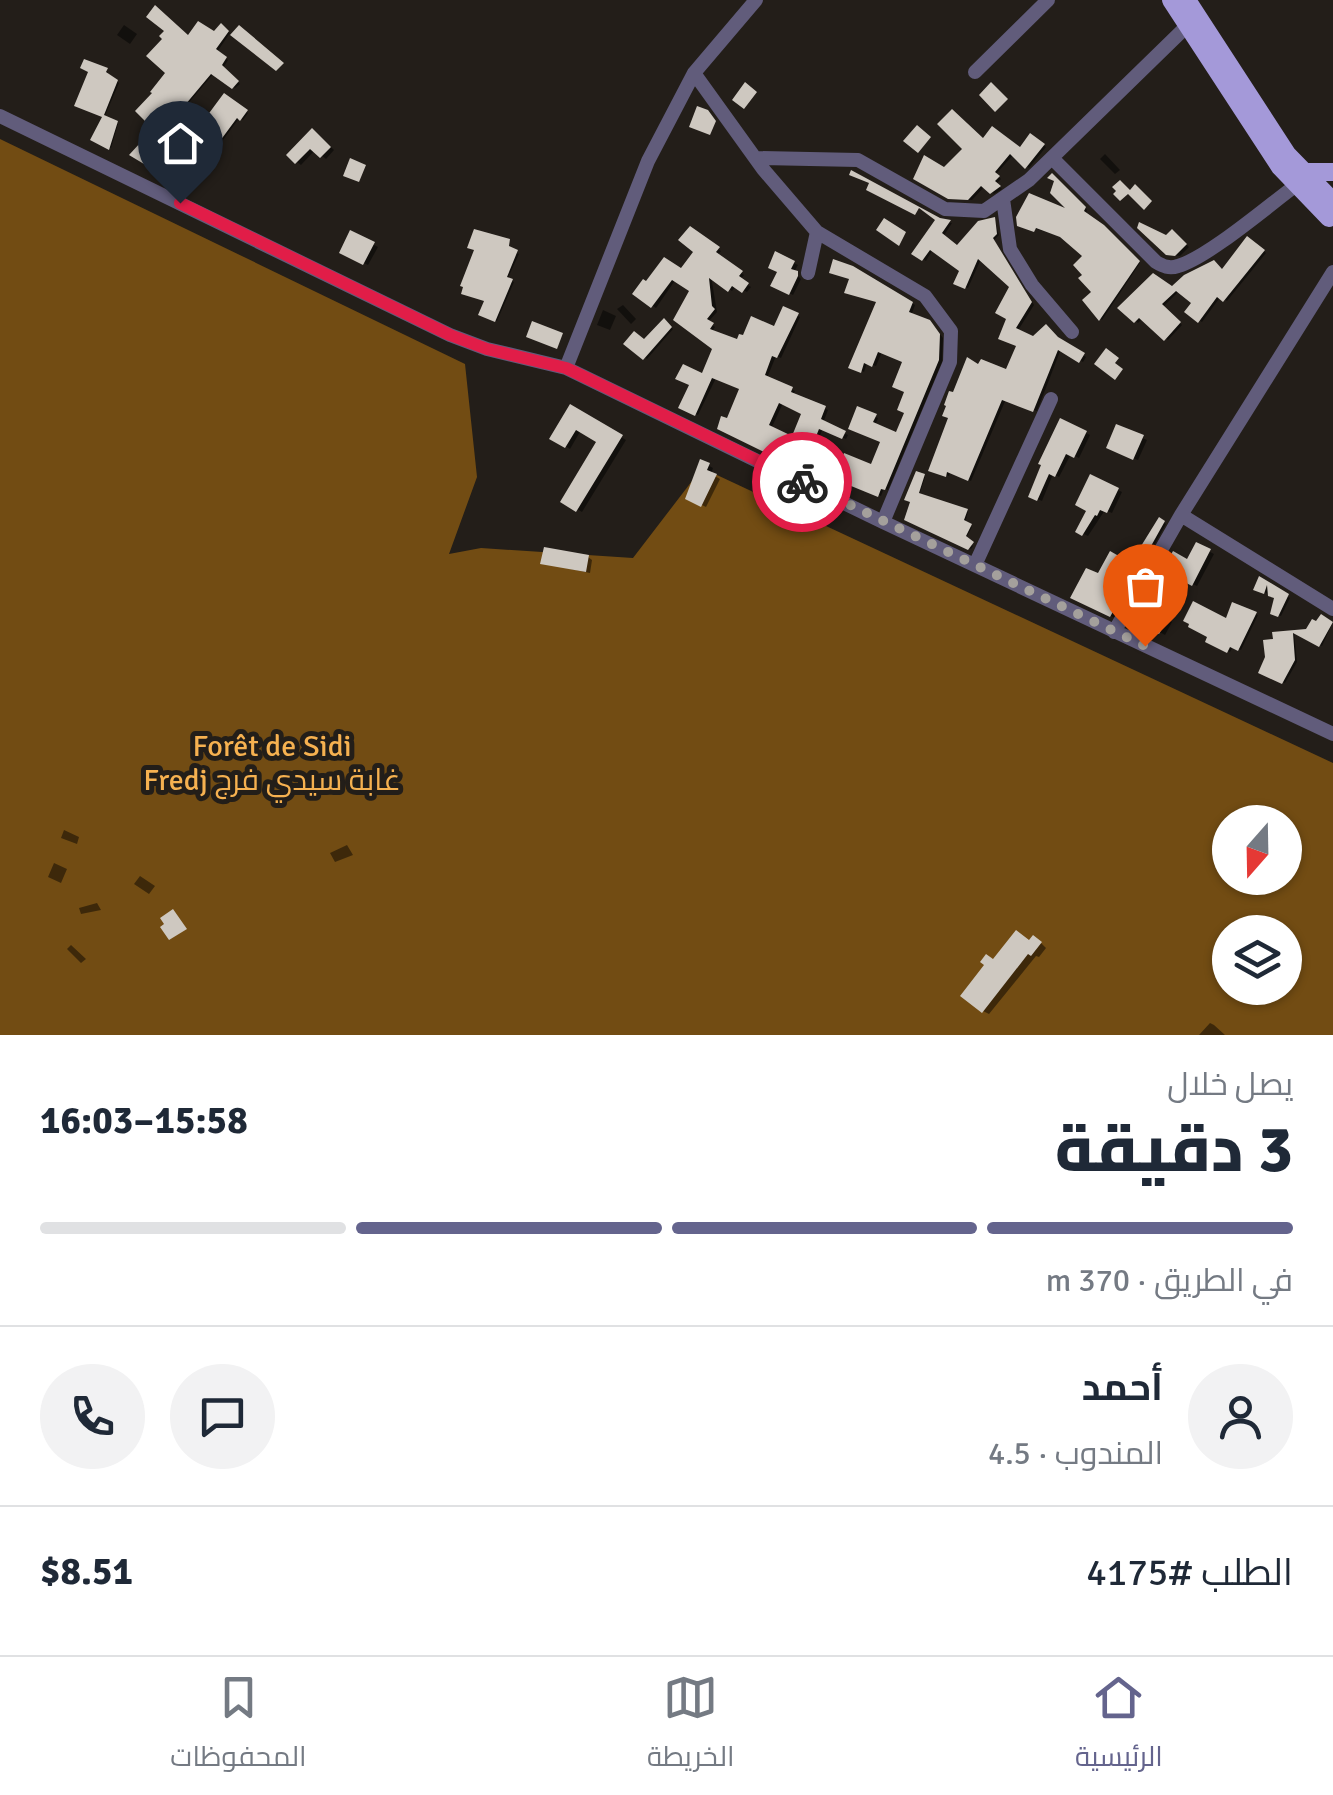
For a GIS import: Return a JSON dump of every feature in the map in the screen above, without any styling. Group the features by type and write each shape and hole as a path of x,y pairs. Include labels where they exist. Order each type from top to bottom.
{"main road":[{"path":"1171,0 1298,179 1332,215"},
{"path":"1186,0 1298,179"},
{"path":"1298,179 1333,172"}],"street":[{"path":"566,368 648,160 694,74 756,0"},
{"path":"975,72 1048,0"},
{"path":"756,158 858,160 944,209 984,212 1052,158 1187,26"},
{"path":"694,74 817,232 926,296 951,331 950,362 883,522"},
{"path":"0,116 450,335 487,349 566,368 974,566 1333,733"},
{"path":"1052,158 1156,262 1167,267 1180,266 1217,243 1298,179"},
{"path":"1003,199 1010,249 1032,285 1072,332"},
{"path":"808,274 817,232"},
{"path":"1114,632 1181,515 1333,272"},
{"path":"974,566 1052,399"},
{"path":"1181,515 1333,609"}],"green space":[{"name":"Forêt de Sidi Fredj غابة سيدي فرج","path":"0,139 465,364 477,477 449,554 481,548 633,558 702,468 1333,763 1333,1035 0,1035"}],"building":[{"path":"155,5 188,35 198,21 214,31 221,23 229,31 216,49 227,57 222,65 239,81 232,89 211,74 185,105 204,120 224,93 248,110 217,145 197,133 195,137 165,112 150,126 135,111 165,73 146,56 162,39 159,36 164,31 146,17"},
{"path":"239,25 284,63 276,71 230,35"},
{"path":"84,59 108,68 106,72 118,80 104,115 118,121 109,150 90,140 102,117 74,106 88,72 80,68"},
{"path":"745,82 757,92 744,109 732,100"},
{"path":"991,82 1008,99 995,112 979,95"},
{"path":"697,106 708,110 716,121 710,135 689,127"},
{"path":"952,109 983,138 992,126 1020,147 1030,133 1045,144 1025,169 1010,154 995,172 1000,176 995,181 1001,186 990,194 981,186 968,200 948,199 913,179 924,155 944,167 962,149 937,124"},
{"path":"917,125 931,137 918,153 903,141"},
{"path":"312,128 331,147 320,158 310,149 295,164 286,155"},
{"path":"141,142 155,155 160,147 176,157 164,176 129,155"},
{"path":"350,158 366,165 359,182 343,176"},
{"path":"851,170 940,218 951,220 942,233 957,245 978,221 995,217 997,234 993,238 1032,302 1016,328 1033,336 1046,324 1058,337 1085,353 1079,363 1058,350 1033,412 1002,400 968,481 947,472 946,477 928,471 948,418 942,416 944,405 967,357 978,364 981,359 1006,369 1016,346 998,339 1006,319 995,313 1009,287 978,259 965,289 953,284 959,271 930,250 922,261 911,254 935,220 919,208 915,215 866,190 869,183 849,175"},
{"path":"1052,173 1086,207 1084,211 1140,261 1099,321 1082,300 1091,292 1078,278 1082,275 1073,265 1082,256 1060,237 1017,226 1016,217 1029,193 1065,208 1050,193 1054,181 1047,178"},
{"path":"1120,180 1130,190 1135,184 1152,201 1144,210 1128,194 1120,201 1113,194 1116,191 1112,187"},
{"path":"884,218 906,232 899,246 876,230"},
{"path":"1139,222 1166,235 1172,229 1187,244 1175,256 1166,255 1137,228"},
{"path":"690,226 720,247 716,252 743,271 739,276 749,283 742,293 732,286 728,292 709,278 715,309 707,319 714,323 710,329 737,339 739,334 743,335 751,316 774,326 783,306 799,313 765,375 793,387 791,392 826,406 821,419 846,431 842,439 819,429 807,473 717,429 721,416 727,418 739,389 712,378 695,416 678,408 689,385 675,379 683,364 702,373 712,349 673,320 689,291 672,280 651,308 632,294 664,257 681,268 693,252 678,240","holes":["779,403 801,414 792,436 769,425"]},
{"path":"474,229 510,239 509,246 518,250 507,277 513,279 495,322 478,315 484,301 461,294 460,286 474,250 467,248"},
{"path":"350,230 375,242 363,265 339,253"},
{"path":"1247,236 1265,250 1223,302 1217,297 1198,323 1184,312 1191,303 1176,291 1162,304 1181,322 1164,341 1139,318 1134,323 1117,308 1153,273 1172,286 1184,275 1214,260 1222,269"},
{"path":"775,251 795,261 791,269 798,271 798,276 789,295 770,286 777,272 768,268"},
{"path":"833,259 853,266 913,302 909,312 930,320 940,334 939,360 885,490 881,489 878,497 834,479 844,453 871,464 880,442 848,429 857,406 877,414 873,422 896,432 904,413 897,410 904,392 892,387 902,362 878,352 872,367 864,363 861,373 848,368 876,302 844,293 849,279 829,273"},
{"path":"664,318 672,327 643,360 623,344 634,331 644,339"},
{"path":"532,321 563,333 557,349 526,337"},
{"path":"1106,348 1119,358 1115,363 1123,369 1115,380 1094,364"},
{"path":"570,404 623,435 576,512 560,502 596,442 576,430 565,448 549,439"},
{"path":"1060,418 1087,431 1074,458 1066,454 1055,477 1049,474 1037,501 1028,497 1041,465 1038,464"},
{"path":"1116,424 1144,435 1133,460 1106,448"},
{"path":"700,459 710,463 707,470 717,474 701,507 685,499"},
{"path":"916,471 925,474 919,493 968,509 964,520 972,524 966,536 974,542 968,550 904,520 910,502 904,500"},
{"path":"1090,474 1119,488 1107,513 1100,510 1082,536 1075,532 1086,511 1075,505"},
{"path":"1159,517 1165,521 1146,555 1138,551"},
{"path":"1196,542 1211,549 1192,586 1177,578 1159,611 1169,617 1159,634 1133,620 1173,551 1187,559"},
{"path":"544,547 589,555 586,572 540,564"},
{"path":"1110,551 1138,567 1110,617 1070,598 1086,568 1098,573"},
{"path":"1259,576 1289,594 1278,617 1270,614 1274,598 1268,596 1267,585 1264,594 1253,590"},
{"path":"1193,601 1226,618 1232,602 1257,612 1238,651 1230,647 1227,653 1205,642 1207,637 1188,627 1183,621"},
{"path":"1321,614 1333,622 1319,647 1293,633 1295,660 1282,684 1258,673 1265,657 1263,640 1273,639 1272,632 1306,629"},
{"path":"173,909 187,929 169,940 160,927 164,924 160,918"},
{"path":"1016,930 1029,940 1033,935 1042,942 982,1013 960,996 984,965 980,962 986,954 993,959"}],"way so far":[{"path":"802,482 1145,646"}],"route":[{"path":"180,203 450,335 487,349 566,368 802,482"}]}
